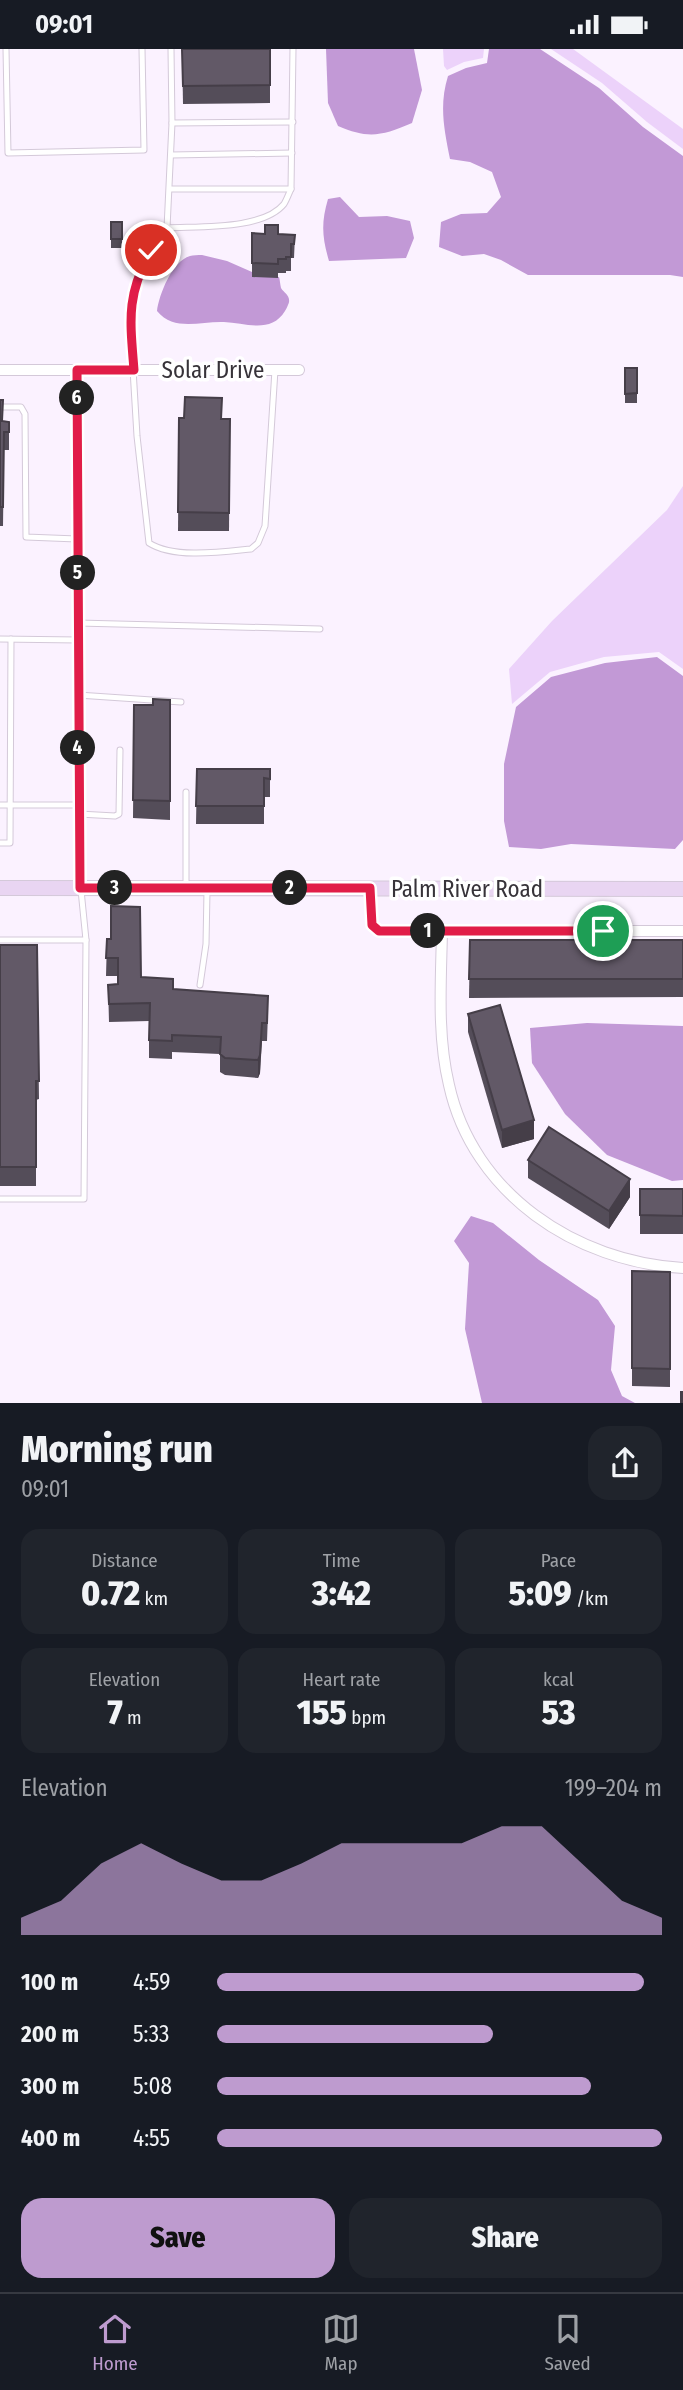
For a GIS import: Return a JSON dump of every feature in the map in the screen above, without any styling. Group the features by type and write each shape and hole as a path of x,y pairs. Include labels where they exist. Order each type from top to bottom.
{"street":[{"name":"Solar Drive","path":"0,370 299,370"},
{"path":"77,370 80,888"},
{"name":"Palm River Road","path":"0,888 683,889"},
{"path":"370,888 372,921 374,929 379,931 683,931"},
{"path":"442,931 443,1055 449,1087 468,1137 485,1164 523,1206 564,1235 587,1247 638,1263 683,1268"}],"lane":[{"path":"6,49 8,153 144,151 142,49"},
{"path":"172,49 167,228 138,274 131,300 130,319 137,436 149,543 171,551 192,552 251,549 258,543 263,532 275,370"},
{"path":"167,228 242,223 261,219 285,203 291,189 293,49"},
{"path":"172,123 293,122"},
{"path":"171,155 292,153"},
{"path":"170,189 291,189"},
{"path":"0,407 21,407 25,414 26,537 78,539"},
{"path":"78,622 320,629"},
{"path":"0,639 78,640"},
{"path":"0,843 10,843 11,639"},
{"path":"78,695 181,702"},
{"path":"0,805 79,810 115,816 119,814 120,750"},
{"path":"186,792 187,888"},
{"path":"0,1199 84,1199 86,940 80,888"},
{"path":"200,985 206,944 207,888"},
{"path":"0,940 86,940"}],"shaded area":[{"path":"326,49 414,49 422,90 412,123 375,134 358,133 338,126 328,103"},
{"path":"443,49 484,49 483,58 464,62 447,70 444,66"},
{"path":"489,49 540,49 599,88 643,127 683,156 683,277 528,275 484,254 462,256 439,247 441,222 461,214 487,213 501,197 492,172 470,162 450,159 443,117 448,76 487,63"},
{"path":"551,49 573,49 683,129 683,149 602,83"},
{"path":"340,197 359,217 387,216 410,221 414,238 406,258 329,261 324,237 324,215 328,199"},
{"path":"202,255 227,261 261,276 279,277 281,288 289,300 285,310 273,323 265,325 224,322 188,324 164,317 157,311 160,296 172,271 183,259"},
{"path":"683,486 683,669 659,652 604,657 550,672 512,704 509,669 552,621 667,510"},
{"path":"657,657 683,676 683,840 675,849 571,844 541,849 509,847 504,821 504,764 516,707 551,677 605,663"},
{"path":"587,1023 683,1026 683,1180 672,1181 607,1155 565,1114 532,1063 530,1028"},
{"path":"471,1216 493,1223 539,1260 598,1300 615,1326 611,1370 622,1396 635,1403 482,1403 465,1329 469,1263 454,1241"}],"building":[{"path":"182,49 270,49 270,85 183,86"},
{"path":"111,222 122,222 122,239 111,239"},
{"path":"265,225 278,225 278,234 295,235 294,244 291,244 291,257 278,259 278,264 252,263 252,233 265,234"},
{"path":"625,368 637,368 637,393 625,394"},
{"path":"185,397 222,398 221,419 230,419 229,513 178,512 179,418 184,418"},
{"path":"0,400 3,400 2,421 9,422 9,432 4,432 3,507 0,507"},
{"path":"153,699 170,700 170,801 133,800 134,705 153,705"},
{"path":"197,769 270,769 270,779 264,778 264,806 196,806"},
{"path":"111,906 140,907 141,977 173,979 173,989 268,996 267,1023 262,1023 258,1060 225,1058 220,1054 221,1037 172,1035 172,1041 149,1040 150,1003 109,1004 108,985 118,984 118,958 106,958 107,939 111,939"},
{"path":"470,940 683,940 683,979 469,979"},
{"path":"0,945 37,945 39,1081 36,1081 36,1167 0,1167"},
{"path":"500,1005 534,1120 502,1130 468,1014"},
{"path":"549,1127 630,1179 609,1211 528,1160"},
{"path":"640,1189 683,1189 683,1216 640,1215"},
{"path":"632,1271 670,1272 670,1369 632,1368"}],"route":[{"path":"151,250 138,274 131,300 134,370 77,370 80,888 370,888 372,925 379,931 603,931"}]}
